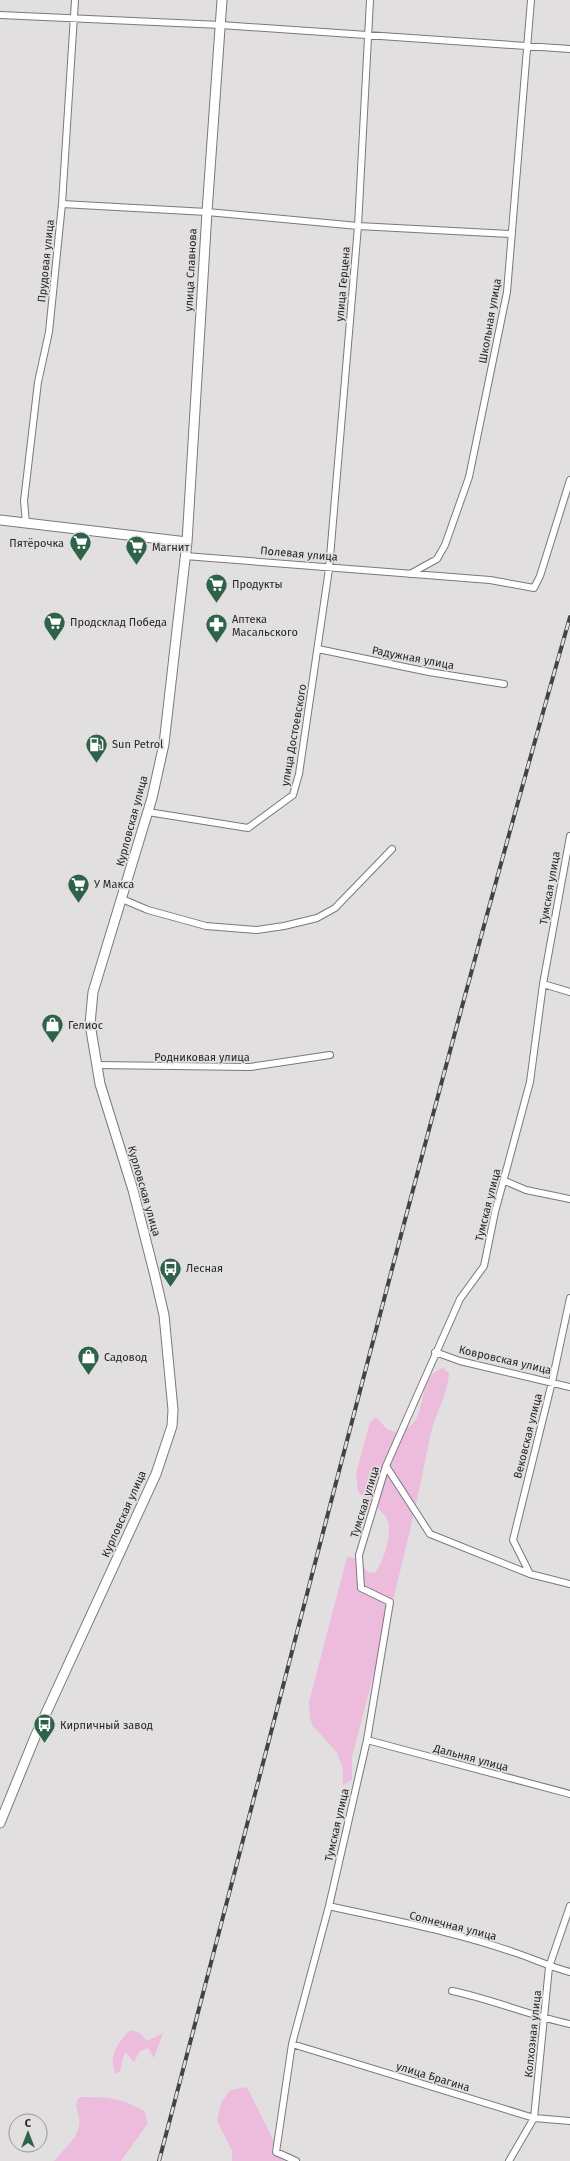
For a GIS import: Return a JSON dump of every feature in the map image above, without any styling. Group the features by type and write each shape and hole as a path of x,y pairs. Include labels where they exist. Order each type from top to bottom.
{"main road":[{"name":"улица Славнова","path":"187,542 206,212 222,0"},
{"path":"0,520 187,542"},
{"name":"Курловская улица","path":"0,1823 35,1737 156,1474 172,1426 173,1410 167,1346 159,1290 133,1190 100,1084 90,1024 93,992 148,812 164,744 187,542"}],"street":[{"name":"Прудовая улица","path":"26,523 24,501 34,412 38,382 49,332 62,204 73,19 76,0"},
{"name":"улица Герцена","path":"329,569 358,226 370,0"},
{"name":"Школьная улица","path":"410,574 437,559 445,545 469,478 507,292 531,0"},
{"path":"0,15 221,25 570,49"},
{"path":"62,204 206,212 358,226 512,234"},
{"name":"Полевая улица","path":"185,556 329,569 490,580 534,588 540,576 570,480"},
{"name":"улица Достоевского","path":"148,812 248,828 293,795 299,774 329,569"},
{"name":"Радужная улица","path":"318,649 429,672 504,684"},
{"name":"Тумская улица","path":"296,2161 276,2152 292,2044 329,1906 367,1740 390,1602 361,1588 359,1555 386,1466 435,1352 460,1299 484,1266 495,1212 505,1181 530,1082 543,984 570,836"},
{"path":"122,899 148,910 206,926 256,930 284,926 316,918 335,908 392,849"},
{"path":"543,984 570,992"},
{"name":"Родниковая улица","path":"96,1065 250,1068 330,1056"},
{"path":"505,1181 526,1190 570,1199"},
{"name":"Вековская улица","path":"530,1574 512,1540 552,1382 570,1298"},
{"name":"Ковровская улица","path":"435,1352 460,1361 570,1387"},
{"path":"386,1466 430,1534 530,1574 570,1584"},
{"name":"Дальняя улица","path":"367,1740 570,1794"},
{"name":"Солнечная улица","path":"329,1906 459,1937 513,1952 549,1967 570,1972"},
{"name":"Колхозная улица","path":"508,2161 534,2118 549,1967 570,1906"},
{"path":"452,1991 479,1996 544,2019 570,2024"},
{"name":"улица Брагина","path":"292,2044 534,2118 570,2122"}],"shaded area":[{"path":"443,1368 449,1373 448,1381 432,1429 413,1518 352,1757 352,1780 343,1785 343,1769 337,1753 313,1726 310,1718 309,1702 347,1557 356,1558 368,1572 375,1573 382,1561 387,1546 389,1530 386,1517 377,1507 358,1492 356,1474 370,1422 376,1417 387,1429 395,1432 410,1426 419,1413 429,1379 435,1372"},
{"path":"130,2030 140,2033 147,2041 163,2033 154,2058 148,2048 140,2051 134,2062 126,2053 124,2054 120,2071 116,2074 113,2056 121,2040"},
{"path":"247,2087 284,2161 232,2161 232,2151 217,2121 221,2103 230,2090"},
{"path":"81,2097 114,2099 129,2103 144,2111 148,2123 121,2161 54,2161 75,2136 78,2130 79,2118 76,2103"}],"railway":[{"path":"159,2161 463,1002 570,617"}],"place":[{"name":"Пятёрочка","path":"80,562"},
{"name":"Магнит","path":"137,566"},
{"name":"Продукты","path":"217,604"},
{"name":"Продсклад Победа","path":"55,642"},
{"name":"Аптека Масальского","path":"217,644"},
{"name":"Sun Petrol","path":"96,764"},
{"name":"У Макса","path":"79,904"},
{"name":"Гелиос","path":"52,1044"},
{"name":"Лесная","path":"170,1288"},
{"name":"Садовод","path":"88,1376"},
{"name":"Кирпичный завод","path":"44,1744"}]}
